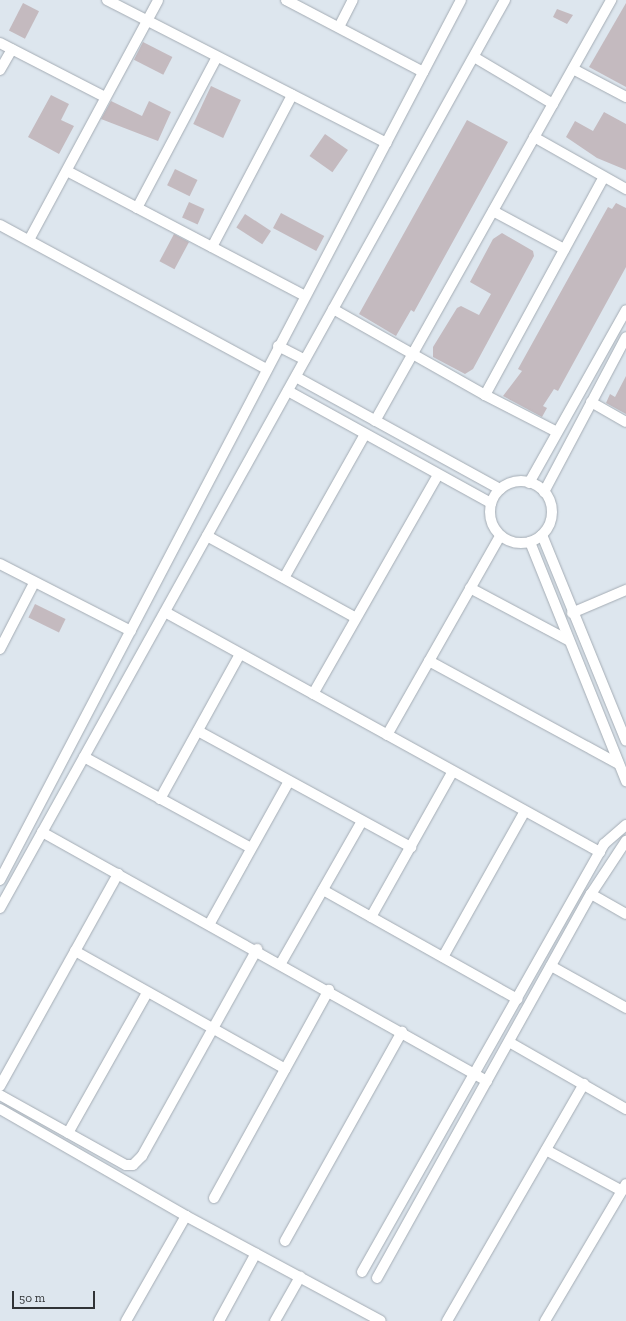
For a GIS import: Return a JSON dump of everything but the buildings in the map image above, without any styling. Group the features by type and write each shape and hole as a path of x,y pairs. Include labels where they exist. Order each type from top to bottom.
{"street":[{"path":"107,0 386,143"},
{"path":"29,240 158,0"},
{"path":"286,0 423,72"},
{"path":"339,27 353,0"},
{"path":"0,880 131,631 278,346 461,0"},
{"path":"0,908 505,0"},
{"path":"375,421 611,0"},
{"path":"0,43 105,97"},
{"path":"0,70 12,49"},
{"path":"138,208 217,56"},
{"path":"474,57 553,104"},
{"path":"573,69 626,97"},
{"path":"212,247 292,95"},
{"path":"534,137 626,189"},
{"path":"67,171 305,296"},
{"path":"485,395 604,177"},
{"path":"493,211 564,249"},
{"path":"0,225 266,369"},
{"path":"334,309 412,355 557,432"},
{"path":"529,483 626,310"},
{"path":"616,328 626,334"},
{"path":"544,492 626,337"},
{"path":"278,346 305,360"},
{"path":"296,377 500,490"},
{"path":"288,391 491,503"},
{"path":"591,402 626,422"},
{"path":"284,578 364,434"},
{"path":"313,694 438,475"},
{"path":"517,482 529,483 544,492 550,504 551,517 542,535 530,542 512,542 500,536 492,524 491,503 500,490 517,482"},
{"path":"542,535 572,613 626,741"},
{"path":"207,536 356,618"},
{"path":"387,735 500,536"},
{"path":"530,542 568,640 626,781"},
{"path":"0,564 34,583 131,631"},
{"path":"0,649 34,583"},
{"path":"470,588 568,640"},
{"path":"572,613 626,590"},
{"path":"164,612 600,852"},
{"path":"160,799 240,654"},
{"path":"429,661 619,764"},
{"path":"198,731 411,847"},
{"path":"84,757 251,848"},
{"path":"371,917 453,771"},
{"path":"210,923 289,781"},
{"path":"443,958 525,811"},
{"path":"281,963 362,821"},
{"path":"362,1272 600,852 610,836 626,825"},
{"path":"42,832 257,949 487,1081"},
{"path":"377,1278 591,894 626,841"},
{"path":"0,857 10,862"},
{"path":"0,1086 118,874"},
{"path":"323,890 517,999"},
{"path":"591,894 626,914"},
{"path":"0,1095 126,1165 139,1162 257,949"},
{"path":"75,951 147,993 285,1069"},
{"path":"552,966 626,1008"},
{"path":"214,1198 329,990"},
{"path":"68,1133 147,993"},
{"path":"285,1241 402,1032"},
{"path":"509,1042 626,1109"},
{"path":"448,1321 584,1084"},
{"path":"0,1109 186,1216 378,1320"},
{"path":"545,1321 624,1188 546,1150"},
{"path":"126,1321 186,1216"},
{"path":"219,1321 256,1254"},
{"path":"276,1321 300,1277"}]}
